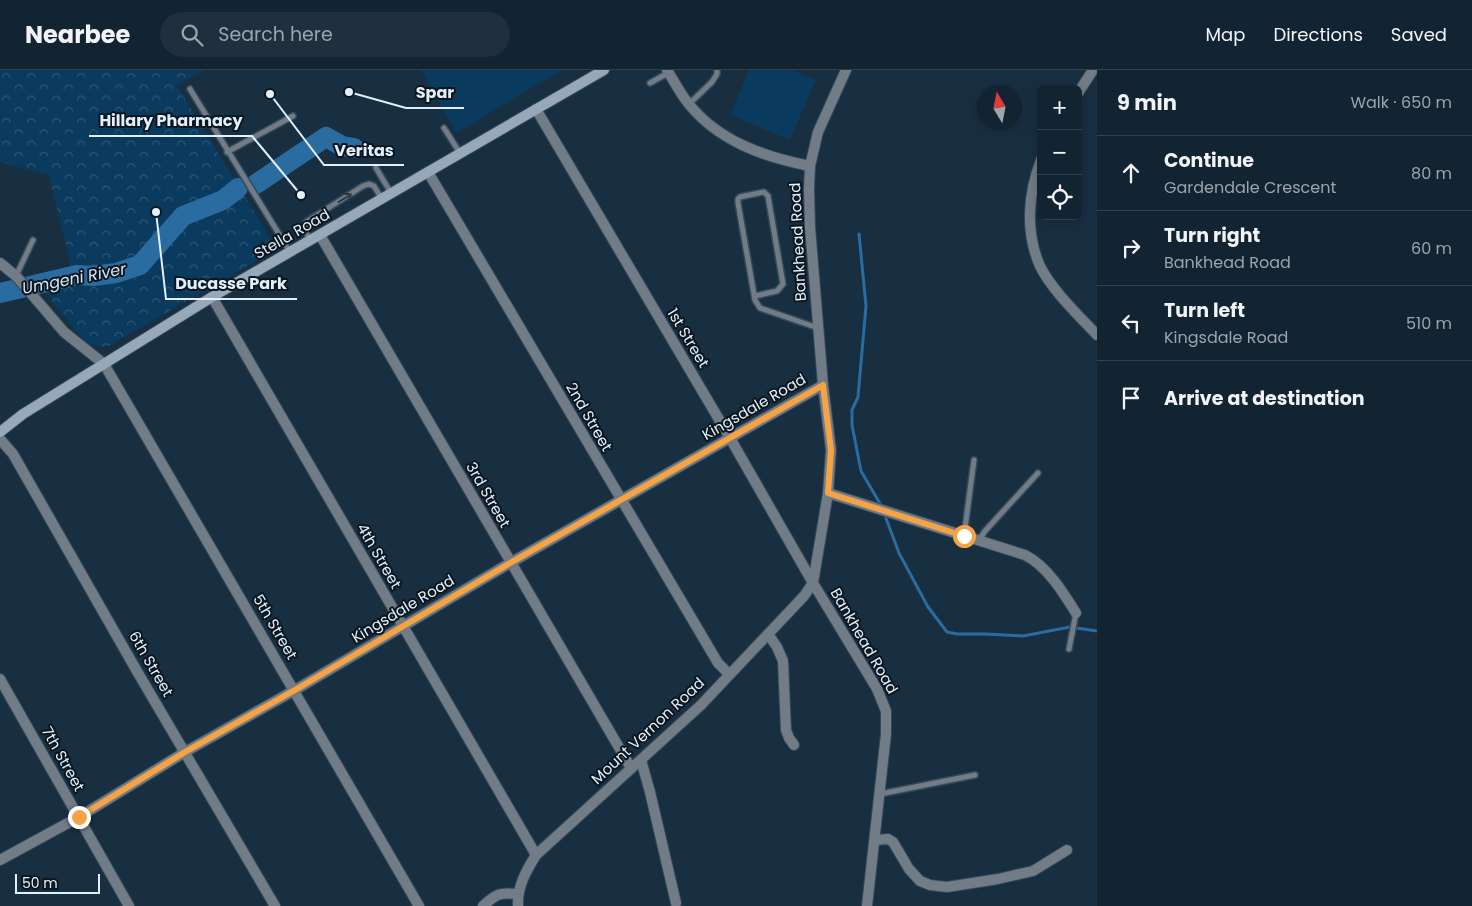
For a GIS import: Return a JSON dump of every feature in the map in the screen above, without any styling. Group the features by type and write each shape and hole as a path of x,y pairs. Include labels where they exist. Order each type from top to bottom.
{"main road":[{"name":"Stella Road","path":"0,432 23,414 212,298 604,70"}],"street":[{"name":"Bankhead Road","path":"846,70 818,132 810,166 810,208 818,328 831,450 828,493 813,583 883,701 886,711 886,734 867,906"},
{"path":"1082,87 1093,70"},
{"path":"668,71 689,104 717,130 759,154 810,166"},
{"name":"1st Street","path":"536,110 730,438 813,583"},
{"name":"2nd Street","path":"428,172 718,663 729,674"},
{"path":"1037,173 1031,192 1030,214 1032,242 1041,267 1063,298 1097,335"},
{"name":"3rd Street","path":"320,235 631,768"},
{"path":"0,263 18,277 64,332 104,364"},
{"name":"4th Street","path":"212,298 536,855"},
{"name":"5th Street","path":"104,364 420,906"},
{"name":"Kingsdale Road","path":"0,860 79,817 185,752 295,690 510,563 823,385"},
{"name":"6th Street","path":"0,439 13,454 275,906"},
{"path":"828,493 1025,554 1037,561 1066,598 1074,617"},
{"name":"Mount Vernon Road","path":"518,906 518,894 523,878 536,855 701,705 804,596 813,583"},
{"path":"768,634 777,647 782,661 786,730 794,745"},
{"name":"7th Street","path":"0,679 129,906"},
{"path":"641,760 676,903"},
{"path":"874,840 888,839 893,842 909,869 920,881 930,885 947,887 1033,872 1067,850"},
{"path":"483,906 497,894 504,892 518,894"}],"lane":[{"path":"689,104 712,82 717,74 716,70"},
{"path":"650,83 668,71"},
{"path":"190,89 290,252"},
{"path":"228,152 294,116"},
{"path":"444,128 460,153"},
{"path":"376,168 391,193"},
{"path":"310,241 305,228 306,222 363,186 369,184 374,186 382,199"},
{"path":"755,296 777,291 783,284 768,196 764,192 738,199 756,304 760,308 818,328"},
{"path":"18,277 33,240"},
{"path":"964,536 974,460"},
{"path":"979,540 1038,473"},
{"path":"1069,649 1074,617"},
{"path":"880,794 975,775"}],"green space":[{"path":"0,70 204,70 177,86 277,249 107,347 88,344 40,285 39,274 71,266 49,175 0,162"},
{"path":"421,70 562,70 456,133"},
{"path":"749,70 793,70 816,80 790,140 730,115"}],"waterway":[{"name":"Umgeni River","path":"256,184 326,137 342,146 354,148"},
{"name":"Umgeni River","path":"0,293 77,275 93,276 116,273 140,265 183,216 223,200 238,188"},
{"path":"859,234 866,306 858,397 852,410 852,425 861,471 882,507"},
{"path":"884,513 899,553 928,607 947,632 1023,636 1070,627 1097,631"}],"place":[{"name":"Spar","path":"349,92"},
{"name":"Veritas","path":"270,94"},
{"name":"Hillary Pharmacy","path":"301,195"},
{"name":"Ducasse Park","path":"156,212"}],"route":[{"path":"79,817 185,752 295,690 510,563 823,385 831,450 828,493 964,536"}]}
